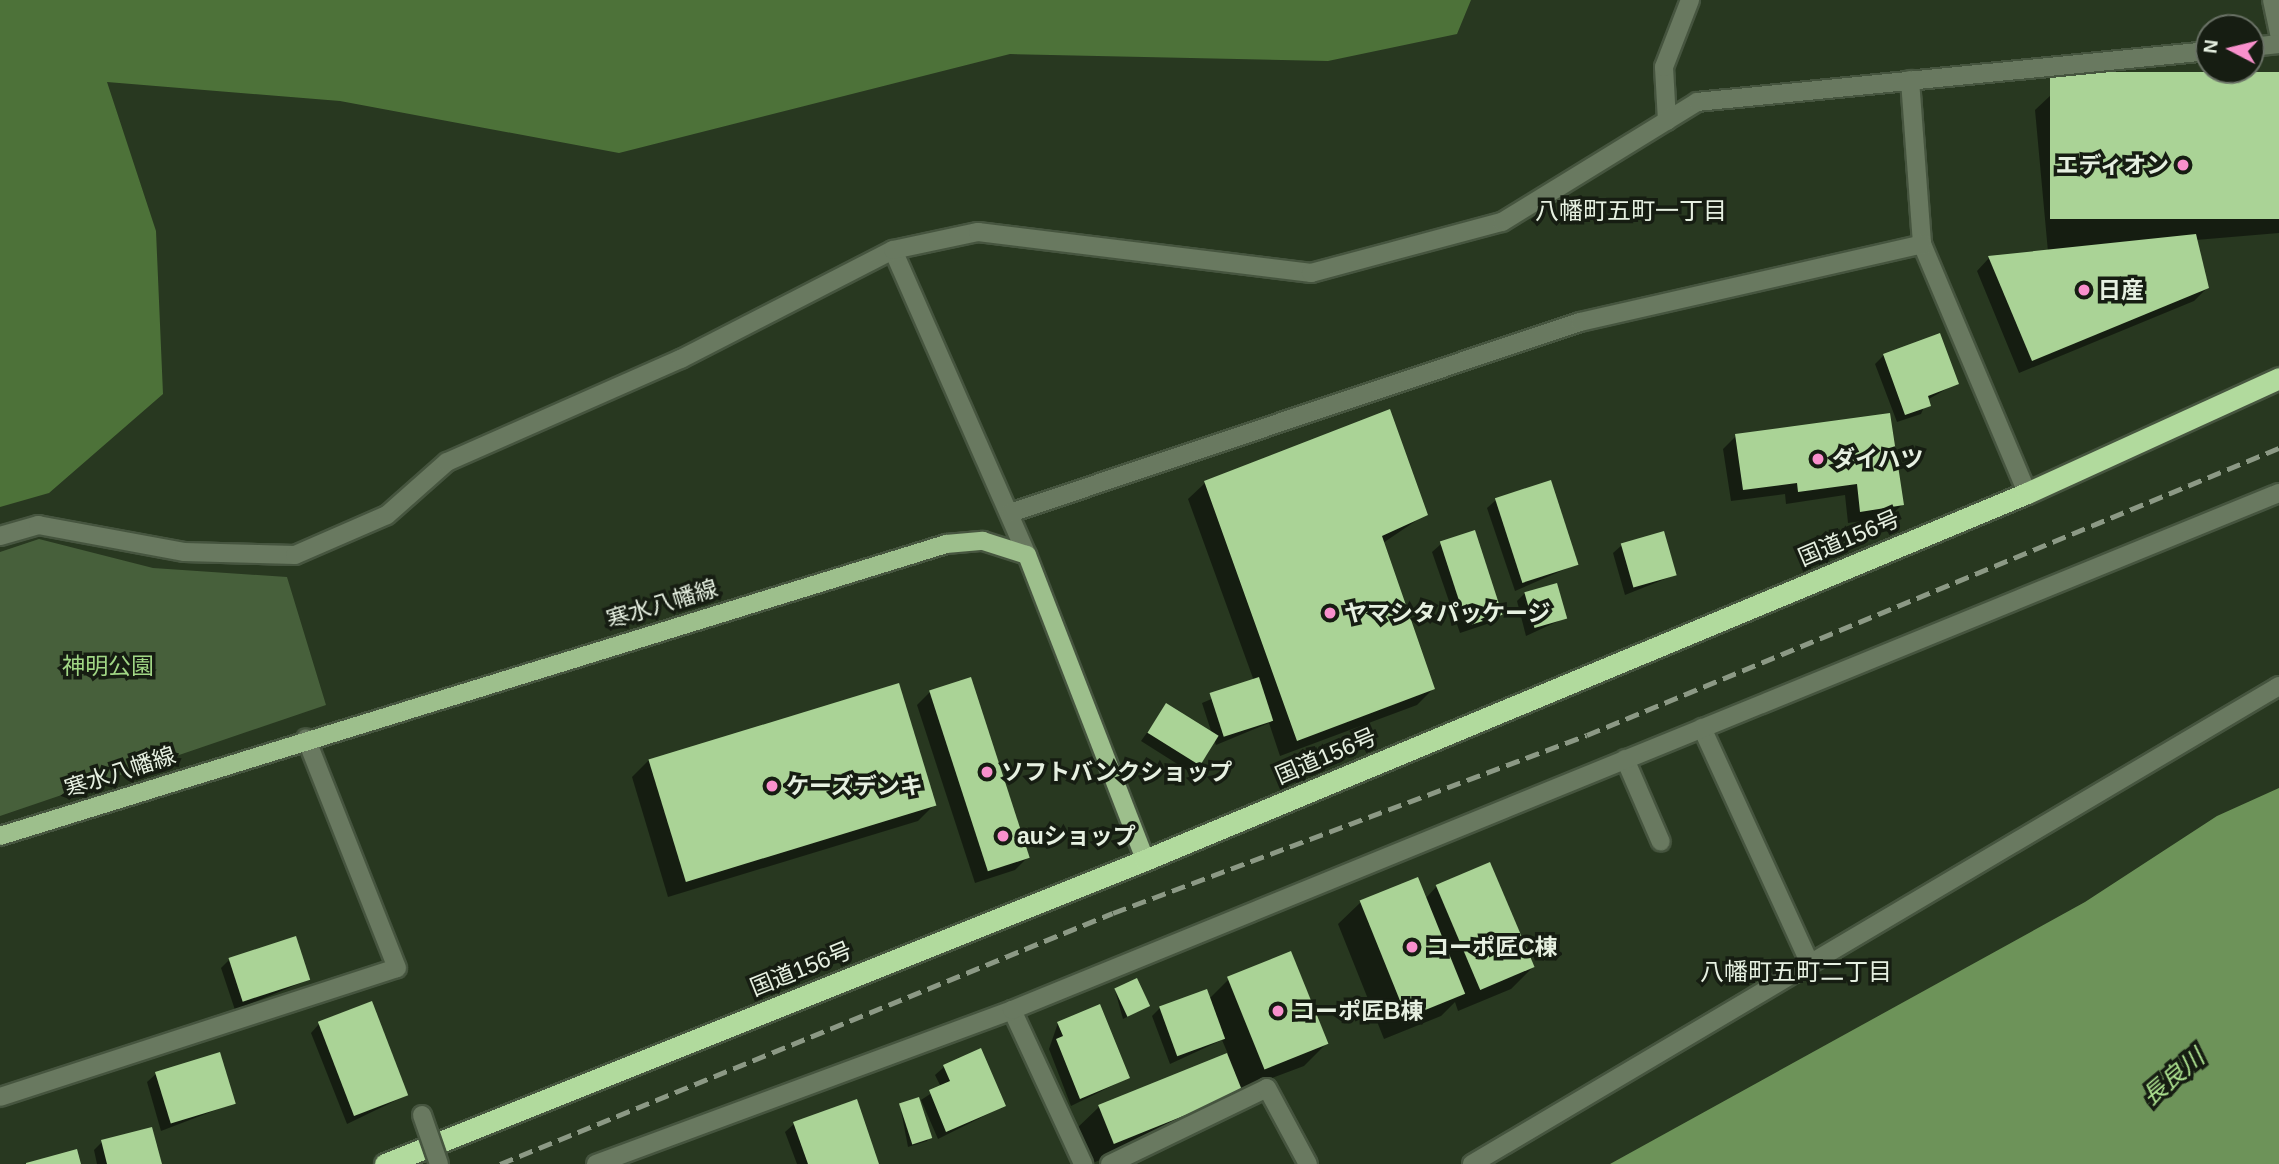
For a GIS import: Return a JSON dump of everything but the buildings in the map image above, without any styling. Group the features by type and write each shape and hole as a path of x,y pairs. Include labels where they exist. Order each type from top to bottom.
{"highway":[{"name":"国道156号","path":"385,1164 1145,860 2027,492 2279,378"}],"main road":[{"name":"寒水八幡線","path":"0,836 306,738 946,544 994,543 1027,555"},
{"path":"1027,555 1145,860"}],"street":[{"path":"1667,121 1664,68 1690,0"},
{"path":"2272,0 2279,33"},
{"path":"0,536 38,525 184,552 295,555 387,515 447,462 681,359 893,250 978,232 1311,273 1502,222 1697,102 2195,52"},
{"path":"1910,80 1922,244 2027,492"},
{"path":"1010,513 1580,322 1922,244"},
{"path":"893,250 1027,555"},
{"path":"596,1164 1012,1010 2279,493"},
{"path":"1472,1164 2279,686"},
{"path":"1702,728 1810,964"},
{"path":"0,1097 397,968 306,738"},
{"path":"1625,759 1661,842"},
{"path":"1012,1010 1083,1164"},
{"path":"1111,1164 1267,1088 1308,1164"},
{"path":"422,1115 439,1164"}],"green space":[{"name":"神明公園","path":"39,539 153,568 287,577 326,705 0,816 0,552"}],"shaded area":[{"path":"0,0 1471,0 1457,34 1328,61 1010,54 619,153 340,101 107,82 156,231 163,394 49,493 0,507"}],"water":[{"name":"長良川","path":"2279,788 2279,1164 1610,1164 2085,902 2217,816"}],"railway":[{"path":"500,1164 1113,913 1587,735 2279,448"}],"place":[{"name":"エディオン","path":"2183,165"},
{"name":"日産","path":"2084,290"},
{"name":"ダイハツ","path":"1818,459"},
{"name":"ヤマシタパッケージ","path":"1330,613"},
{"name":"ソフトバンクショップ","path":"987,772"},
{"name":"ケーズデンキ","path":"772,786"},
{"name":"auショップ","path":"1003,836"},
{"name":"コーポ匠C棟","path":"1412,947"},
{"name":"コーポ匠B棟","path":"1278,1011"}],"district":[{"name":"八幡町五町一丁目","path":"1631,211"},
{"name":"八幡町五町二丁目","path":"1796,972"}]}
